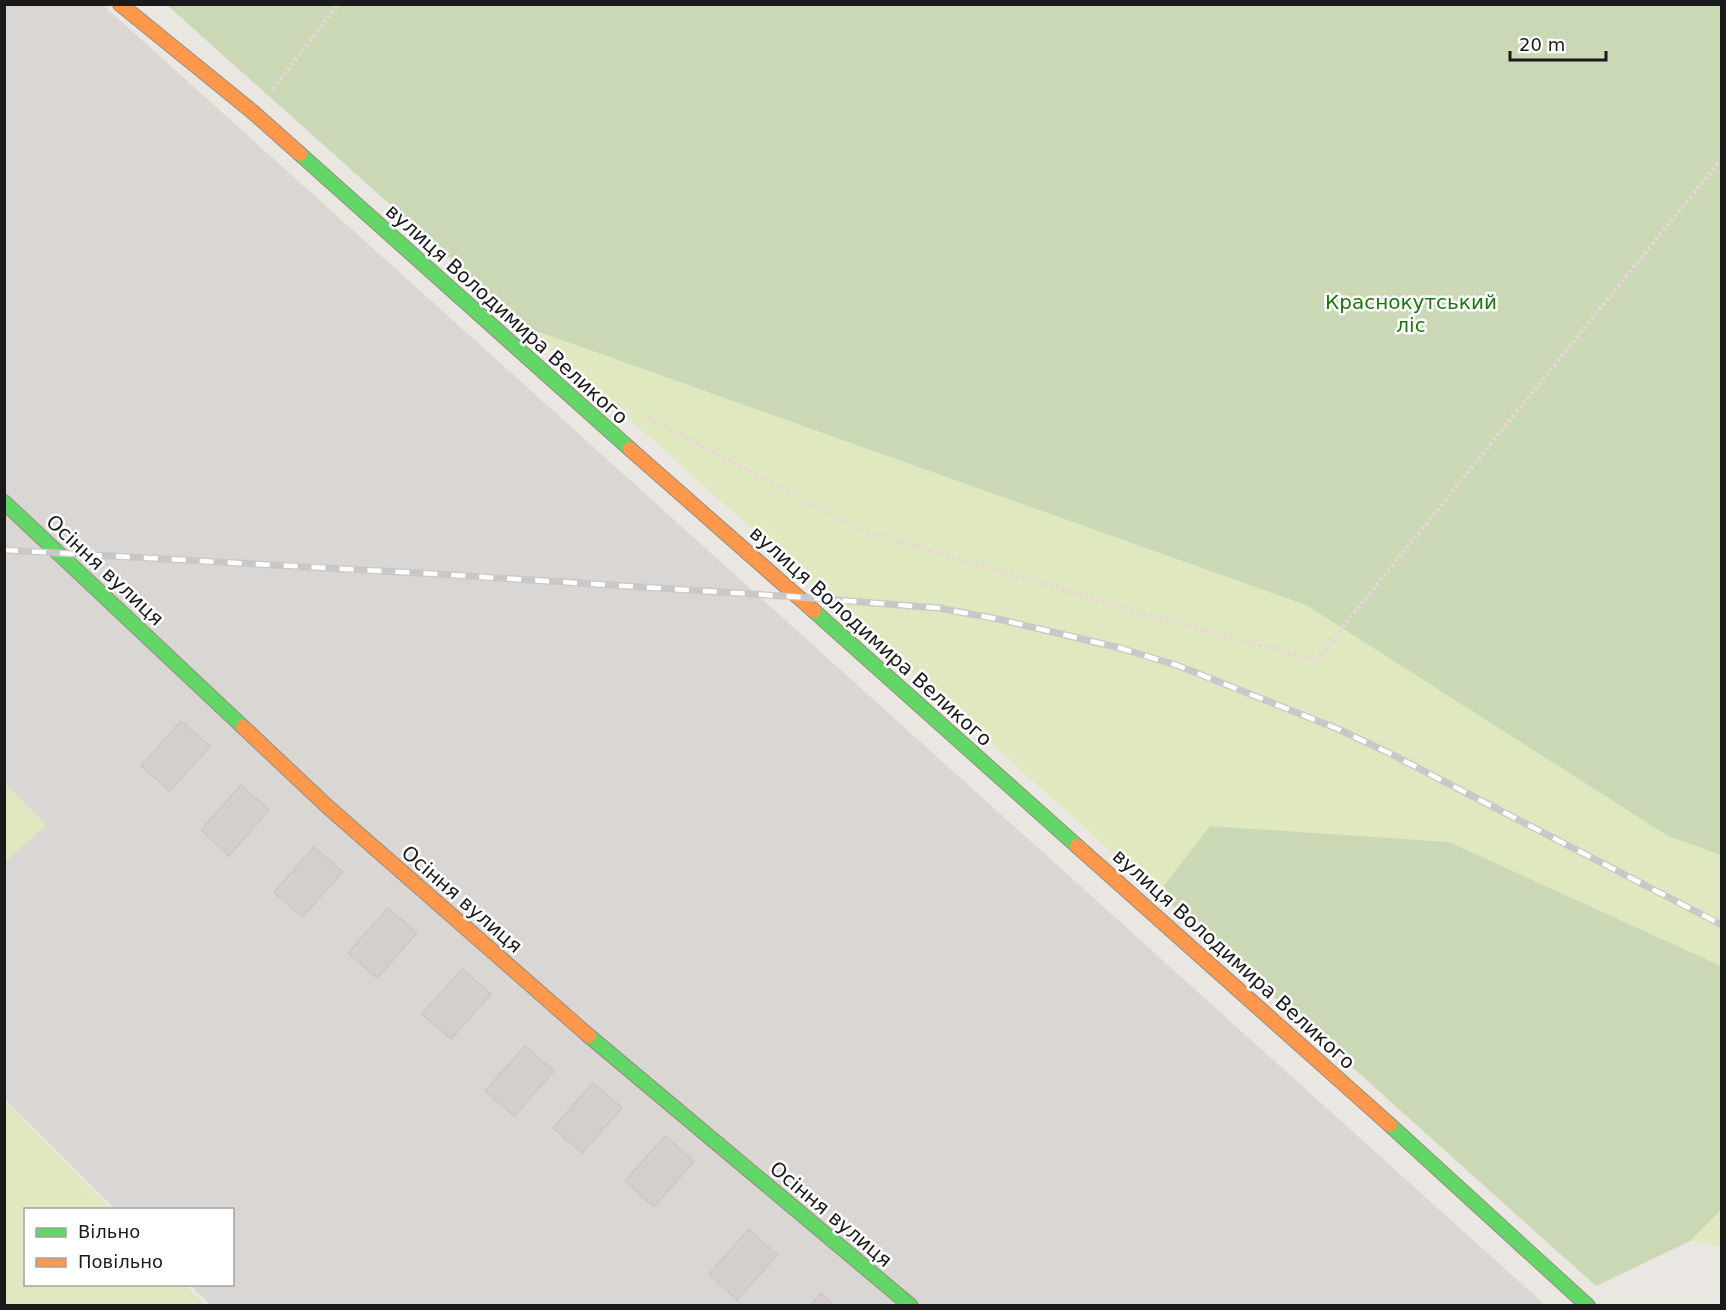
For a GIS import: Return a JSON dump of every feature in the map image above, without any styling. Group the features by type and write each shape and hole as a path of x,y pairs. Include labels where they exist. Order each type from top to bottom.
{"street":[{"name":"вулиця Володимира Великого","path":"120,4 254,113 1438,1168 1588,1305"},
{"name":"Осіння вулиця","path":"4,502 329,808 599,1045 911,1305"}],"path":[{"path":"254,113 338,4"},
{"path":"634,410 863,531 1181,624 1316,660 1722,158"}],"shaded area":[{"path":"5,5 103,5 1545,1305 211,1305 191,1286 234,1286 234,1208 114,1208 5,1099 4,862 46,825 5,784"}],"green space":[{"name":"Краснокутський ліс","path":"167,5 1721,5 1721,855 1668,836 1306,605 528,328"},
{"path":"528,328 1306,605 1668,836 1721,855 1721,966 1449,842 1210,826 1158,893"},
{"path":"5,784 46,825 4,862"},
{"path":"1210,826 1449,842 1721,966 1721,1210 1690,1241 1596,1286 1158,893"},
{"path":"5,1101 110,1208 24,1208 24,1286 186,1286 205,1305 5,1305"},
{"path":"1721,1210 1721,1247 1690,1241"}],"building":[{"path":"181,721 210,746 170,791 141,766"},
{"path":"241,785 269,810 229,856 201,830"},
{"path":"314,847 343,872 302,917 274,892"},
{"path":"388,908 417,933 377,978 348,953"},
{"path":"462,969 491,994 451,1039 422,1014"},
{"path":"525,1046 554,1071 514,1116 485,1091"},
{"path":"593,1083 622,1108 582,1153 553,1128"},
{"path":"665,1136 694,1161 654,1207 625,1181"},
{"path":"749,1229 777,1255 737,1300 709,1274"},
{"path":"821,1293 835,1306 810,1306"}],"railway":[{"path":"4,550 798,597 938,608 998,619 1120,648 1179,666 1338,729 1389,753 1722,925"}],"traffic: fast":[{"path":"300,154 630,449"},
{"path":"4,502 243,727"},
{"path":"814,611 1077,846"},
{"path":"589,1036 911,1306"},
{"path":"1390,1125 1588,1306"}],"traffic: slow":[{"path":"120,4 254,113 300,154"},
{"path":"630,449 814,611"},
{"path":"243,727 329,808 589,1036"},
{"path":"1077,846 1390,1125"}]}
